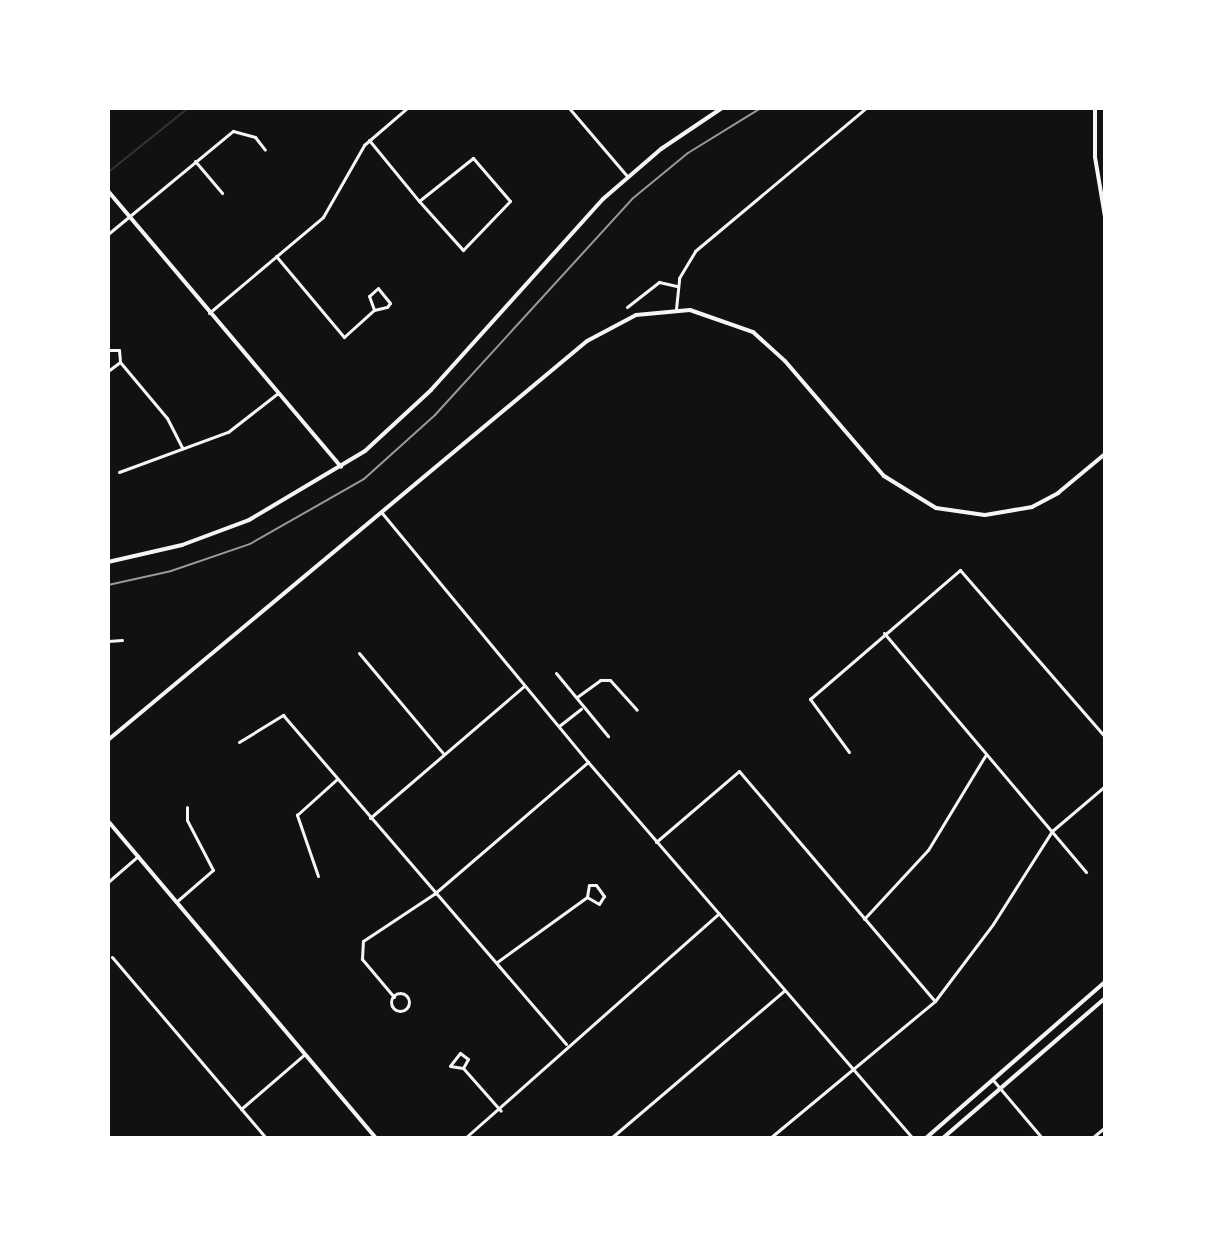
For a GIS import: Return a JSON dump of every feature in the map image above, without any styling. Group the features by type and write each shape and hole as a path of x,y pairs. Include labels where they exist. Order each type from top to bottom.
{"street":[{"path":"209,313 323,217 369,140 407,108"},
{"path":"569,108 627,176"},
{"path":"108,562 235,526 341,467 415,407 627,176 722,108"},
{"path":"676,309 677,286 695,251 866,108"},
{"path":"1095,108 1095,157 1105,217"},
{"path":"108,234 236,130 255,137 265,150"},
{"path":"369,140 419,201 463,250 510,201 473,158 419,201"},
{"path":"195,161 222,193"},
{"path":"108,191 341,467"},
{"path":"276,256 344,337 374,310 390,303 378,288 369,296 374,310"},
{"path":"627,307 659,282 677,286"},
{"path":"108,740 598,332 636,315 676,309 722,317 761,338 872,464 909,495 954,512 1013,512 1058,493 1105,454"},
{"path":"108,350 119,350 120,362 167,418 182,449"},
{"path":"108,371 120,362"},
{"path":"119,472 234,428 278,393"},
{"path":"382,513 588,762 913,1138"},
{"path":"849,752 809,702 884,633 960,570 1105,737"},
{"path":"884,633 1086,872"},
{"path":"108,641 122,640"},
{"path":"359,653 443,753"},
{"path":"556,673 577,697 581,709 608,736"},
{"path":"577,697 600,680 610,680 637,710"},
{"path":"370,818 524,686"},
{"path":"559,726 581,709"},
{"path":"239,742 280,713 566,1044"},
{"path":"864,919 928,850 986,754"},
{"path":"394,997 364,962 359,948 383,924 434,894 588,762"},
{"path":"656,842 739,771 935,1001"},
{"path":"318,876 297,815 337,779"},
{"path":"770,1138 935,1001 993,924 1052,831 1105,786"},
{"path":"176,902 213,870 187,820 187,807"},
{"path":"108,821 376,1138"},
{"path":"108,882 138,856"},
{"path":"497,962 587,897 594,883 604,896 599,904 587,897"},
{"path":"465,1138 501,1111 566,1044 719,913"},
{"path":"112,957 266,1138"},
{"path":"926,1138 1105,982"},
{"path":"611,1138 784,991"},
{"path":"405,993 411,1002 395,1012 390,1004 394,997 405,993"},
{"path":"943,1138 1105,998"},
{"path":"463,1068 468,1059 460,1053 450,1066 463,1068 501,1111"},
{"path":"241,1109 305,1054"},
{"path":"993,1080 1042,1138"},
{"path":"1092,1138 1105,1127"}],"waterway":[{"path":"111,170 188,108"}],"railway":[{"path":"108,585 171,571 250,544 364,479 435,415 632,199 688,153 761,108"}]}
